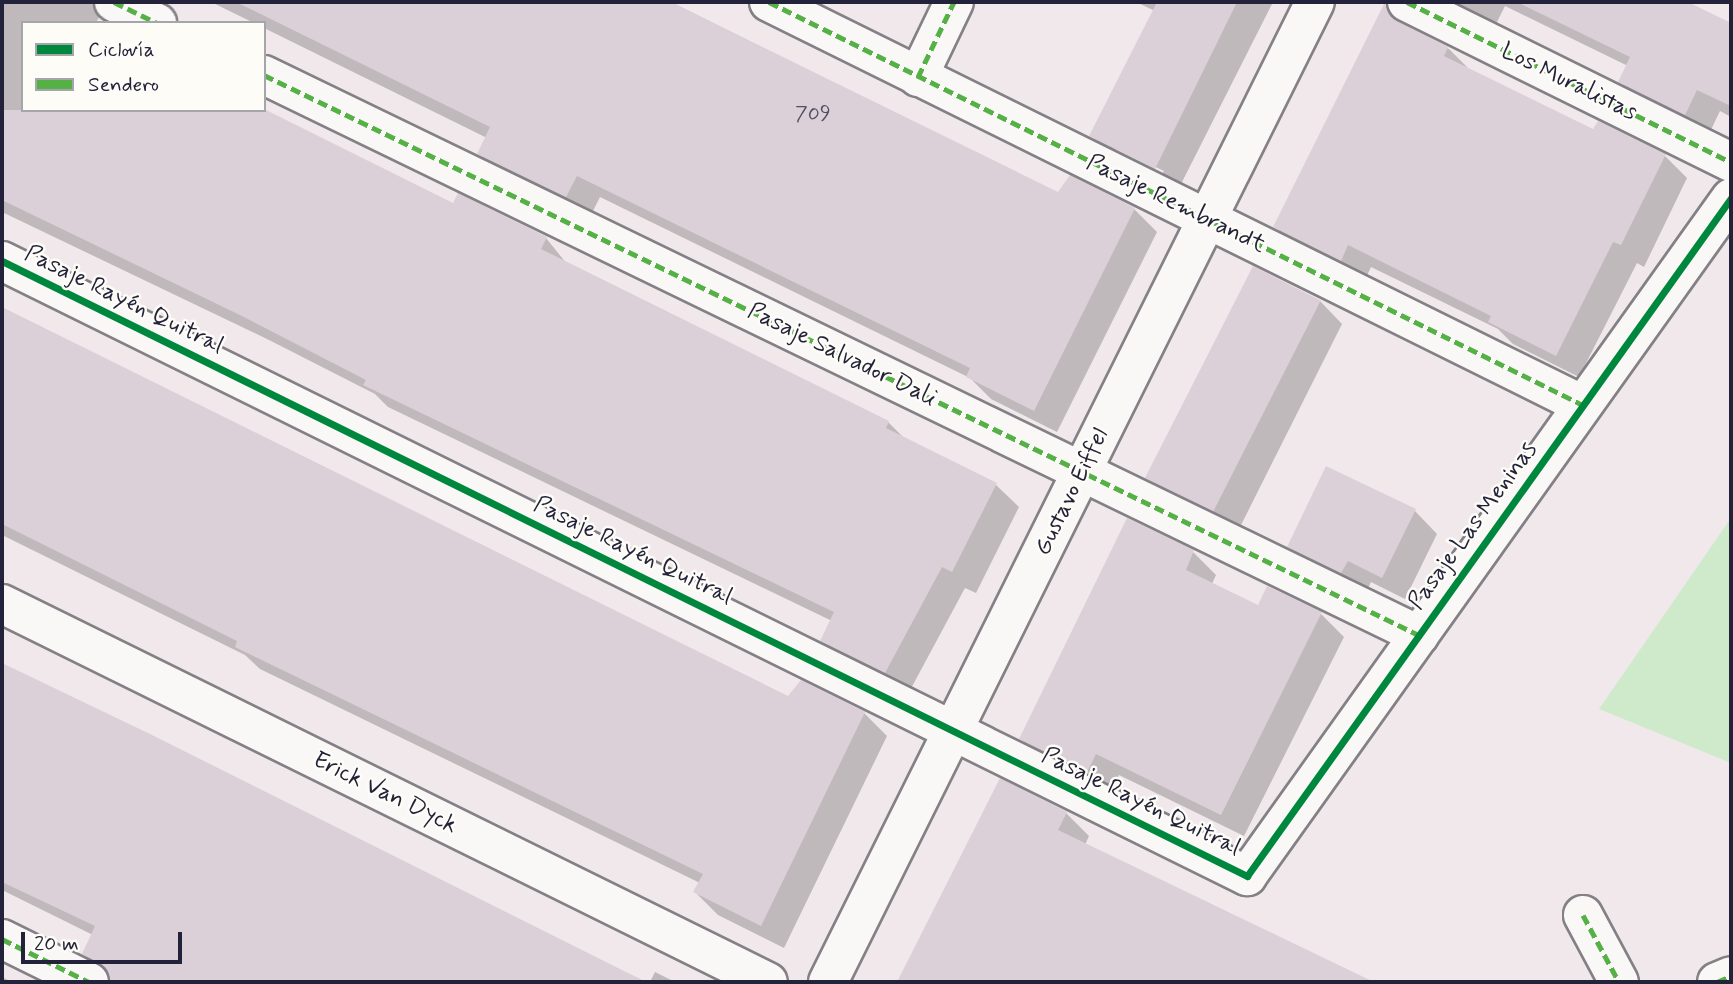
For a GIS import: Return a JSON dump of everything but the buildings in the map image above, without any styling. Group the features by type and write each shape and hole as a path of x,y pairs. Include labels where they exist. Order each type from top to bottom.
{"street":[{"path":"114,2 153,21"},
{"name":"Pasaje Rembrandt","path":"769,2 1583,405"},
{"path":"918,76 954,2"},
{"name":"Gustavo Eiffel","path":"828,982 1315,2"},
{"name":"Los Muralistas","path":"1407,2 1731,162"},
{"name":"Pasaje Salvador Dali","path":"266,76 1419,635"},
{"name":"Pasaje Las Meninas","path":"1247,876 1731,198"},
{"name":"Pasaje Rayén Quitral","path":"2,261 1247,876"},
{"name":"Erick Van Dyck","path":"2,604 768,982"},
{"path":"1583,915 1619,982"},
{"path":"2,939 89,982"},
{"path":"1717,982 1731,976"}],"green space":[{"path":"1731,518 1731,763 1599,709"}],"marked path":[{"path":"114,2 153,21"},
{"path":"769,2 1583,405"},
{"path":"918,77 954,2"},
{"path":"1407,2 1731,162"},
{"path":"266,76 1419,635"},
{"path":"1583,915 1619,982"},
{"path":"2,939 89,982"},
{"path":"1717,982 1731,976"}],"cycle path":[{"path":"2,261 1247,876 1731,198"}]}
